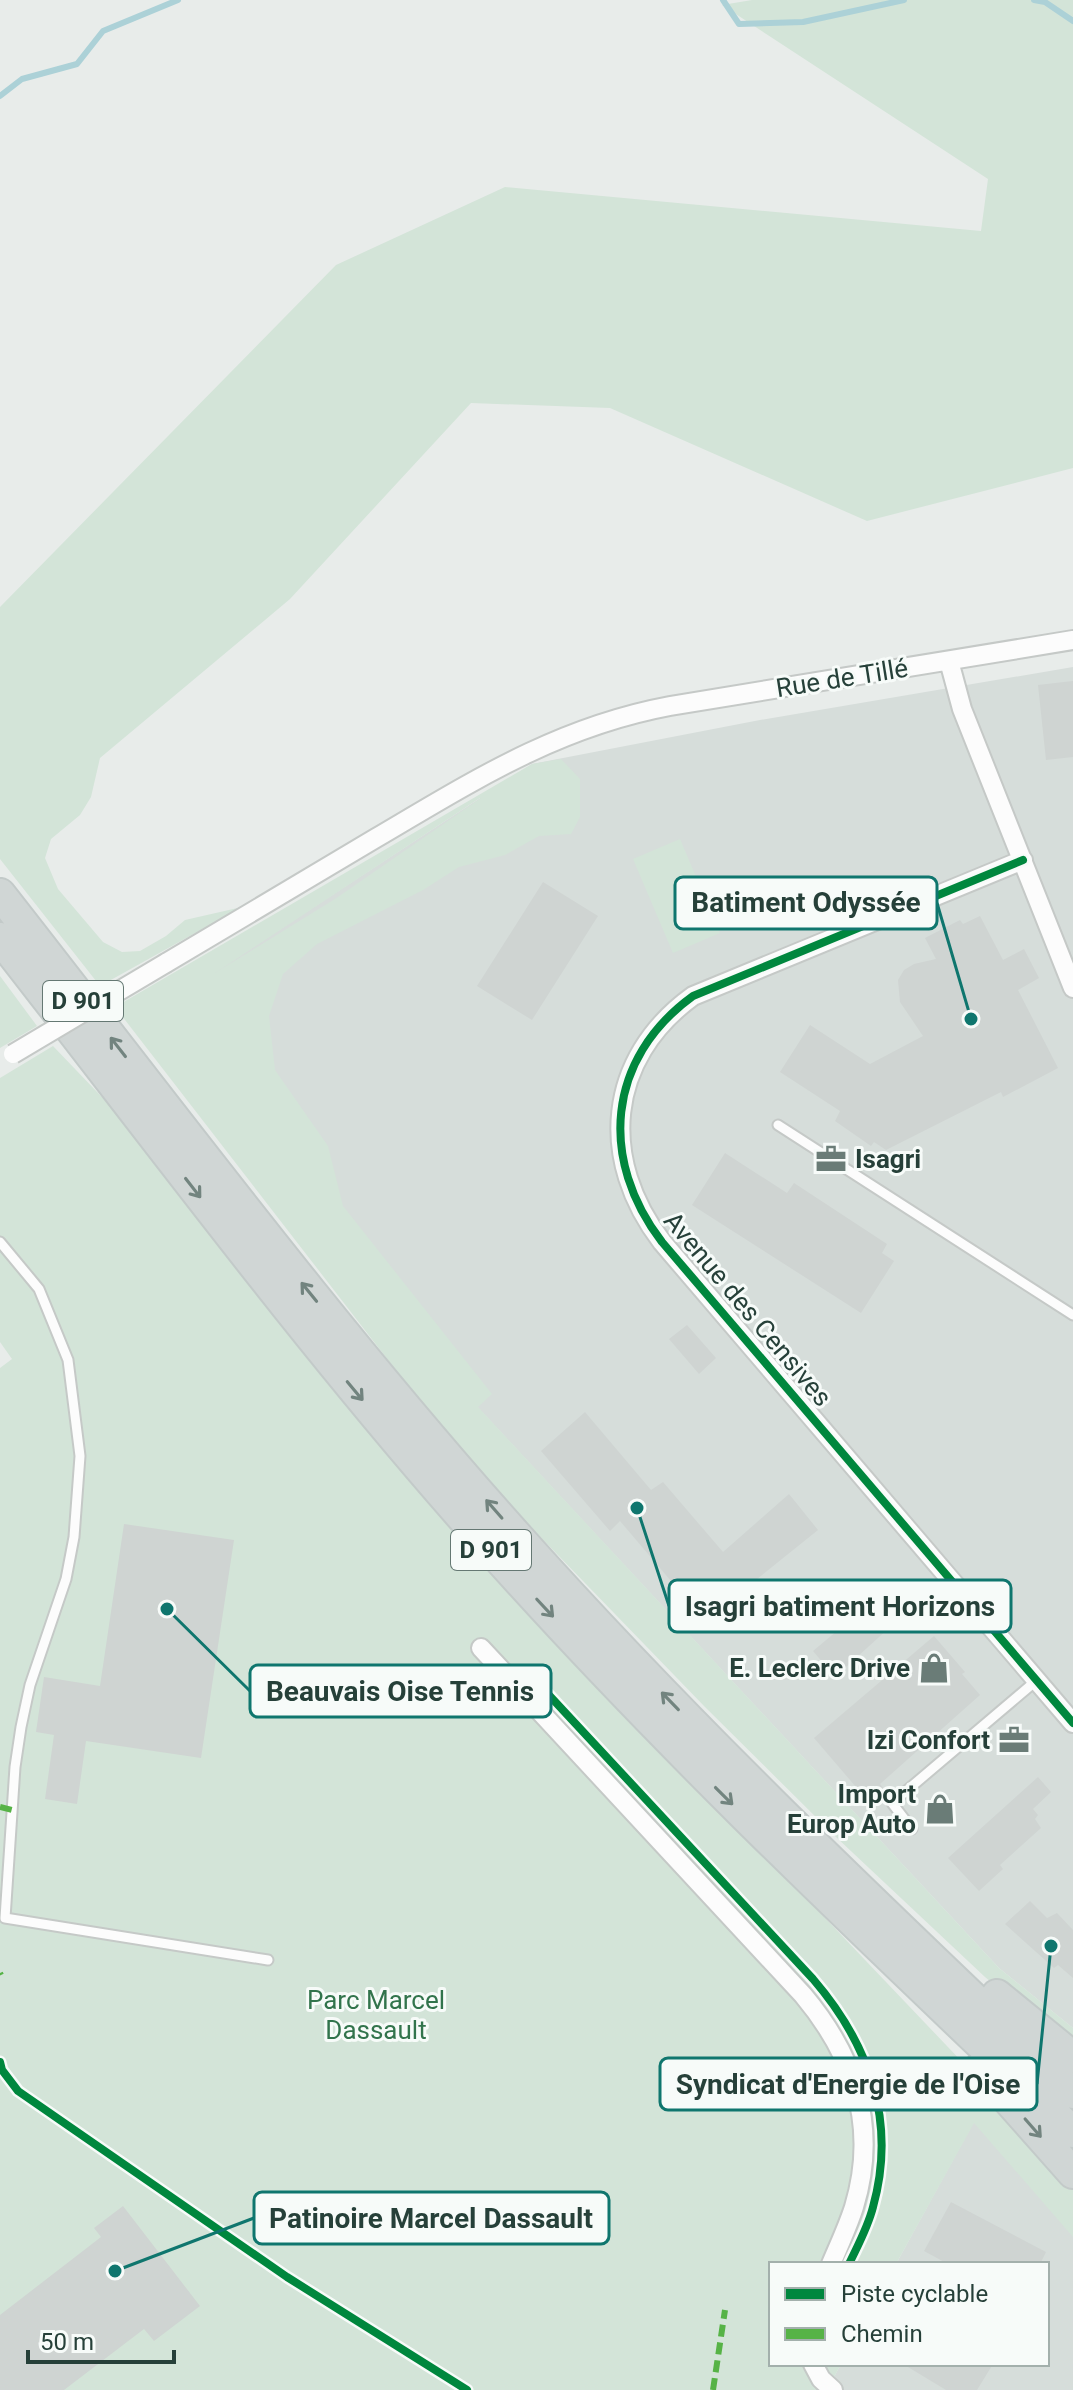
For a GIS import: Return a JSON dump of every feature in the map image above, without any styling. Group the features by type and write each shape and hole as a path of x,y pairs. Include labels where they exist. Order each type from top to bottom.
{"main road":[{"name":"D 901","path":"0,894 272,1246 376,1373 517,1536 724,1757 1073,2093"},
{"name":"D 901","path":"0,938 233,1239 404,1451 507,1567 736,1808 1073,2132"},
{"path":"724,1757 810,1823 996,1994 1073,2057"},
{"path":"873,1941 1073,2173"}],"street":[{"name":"Rue de Tillé","path":"7,1058 503,765 564,735 611,719 670,706 1073,640"},
{"path":"949,661 962,709 1073,988"},
{"name":"Avenue des Censives","path":"1023,860 706,988 693,996 670,1014 640,1055 623,1103 620,1137 628,1184 642,1214 662,1242 1066,1710 1073,1723"},
{"path":"481,1648 803,1995 835,2037 855,2084 862,2119 863,2153 855,2205 832,2262"},
{"path":"814,2366 821,2379 833,2390"}],"lane":[{"path":"778,1125 1073,1315"},
{"path":"0,1242 39,1289 68,1360 80,1456 74,1537 66,1579 30,1685 19,1738 5,1918 268,1960"},
{"path":"912,1829 892,1803 1037,1680"}],"shaded area":[{"path":"1073,667 1073,2028 999,1968 444,1371 163,1006 532,764 760,720"},
{"path":"982,2107 1073,2212 1073,2390 827,2390 840,2366 1049,2366 1049,2262 897,2262"}],"green space":[{"path":"752,0 1073,0 1073,468 867,521 610,408 471,403 290,599 100,758 91,797 80,815 51,839 45,858 58,889 103,942 122,952 140,951 185,920 242,907 100,986 0,859 0,607 336,265 505,187 981,231 988,179 722,5"},
{"path":"561,759 580,779 580,817 571,834 539,836 505,855 459,867 423,890 317,944 283,974 269,1016 275,1070 328,1146 343,1206 492,1394 478,1407 999,1968 1073,2028 1073,2050 985,1977 836,1837 705,1707 463,1457 115,1007 532,764","holes":["481,798 335,899 215,973"]},
{"path":"680,839 720,933 673,953 633,859"},
{"path":"0,976 37,1026 0,1048"},
{"name":"Parc Marcel Dassault","path":"53,1046 122,1118 441,1515 987,2088 1073,2186 1073,2237 974,2123 897,2262 769,2262 769,2366 840,2366 827,2390 0,2390 0,1368 12,1359 0,1342 0,1078"}],"building":[{"path":"1073,681 1073,757 1046,760 1038,685"},
{"path":"543,882 598,916 532,1020 477,986"},
{"path":"980,916 1003,960 1024,949 1039,978 1018,990 1058,1068 1003,1097 1001,1092 886,1150 874,1142 871,1146 835,1121 840,1111 780,1072 810,1025 870,1064 923,1036 900,1002 898,980 904,970 914,964 936,959 925,938 960,920 963,924"},
{"path":"725,1153 787,1193 794,1183 887,1244 882,1253 894,1261 861,1313 692,1205"},
{"path":"687,1325 716,1358 699,1374 669,1339"},
{"path":"585,1412 651,1490 663,1482 723,1552 789,1494 818,1530 705,1621 620,1521 610,1531 541,1451"},
{"path":"124,1524 234,1540 201,1758 86,1741 77,1804 45,1799 54,1735 36,1732 44,1677 100,1686"},
{"path":"868,1605 889,1628 835,1677 813,1651"},
{"path":"934,1636 980,1695 880,1784 889,1795 874,1808 814,1738"},
{"path":"1038,1777 1051,1792 1033,1809 1041,1828 1000,1865 1003,1869 979,1891 948,1858"},
{"path":"1030,1901 1047,1918 1057,1913 1073,1930 1073,1978 1058,1965 1054,1968 1005,1924"},
{"path":"951,2202 1046,2252 1041,2262 944,2262 924,2251"},
{"path":"123,2206 200,2306 154,2341 144,2329 64,2390 0,2390 0,2315 101,2237 94,2228"},
{"path":"906,2366 992,2366 977,2390 946,2390"}],"waterway":[{"path":"0,96 22,79 77,64 103,31 178,0"},
{"path":"723,0 739,24 803,22 904,0"},
{"path":"1034,0 1045,2 1073,21"}],"marked path":[{"path":"0,1807 12,1810"},
{"path":"713,2390 725,2310"}],"cycle path":[{"path":"1023,860 693,996 664,1021 643,1049 628,1080 621,1112 621,1145 628,1178 642,1210 662,1242 1073,1723"},
{"path":"547,1693 813,1979 849,2030 873,2085 882,2144 880,2175 873,2207 850,2262"},
{"path":"0,2062 2,2070 18,2091 287,2277 467,2390"}],"place":[{"name":"Batiment Odyssée","path":"971,1019"},
{"name":"Isagri","path":"831,1159"},
{"name":"Isagri batiment Horizons","path":"637,1508"},
{"name":"Beauvais Oise Tennis","path":"167,1609"},
{"name":"E. Leclerc Drive","path":"934,1668"},
{"name":"Izi Confort","path":"1014,1740"},
{"name":"Import Europ Auto","path":"940,1809"},
{"name":"Syndicat d'Energie de l'Oise","path":"1051,1946"},
{"name":"Patinoire Marcel Dassault","path":"115,2271"}]}
